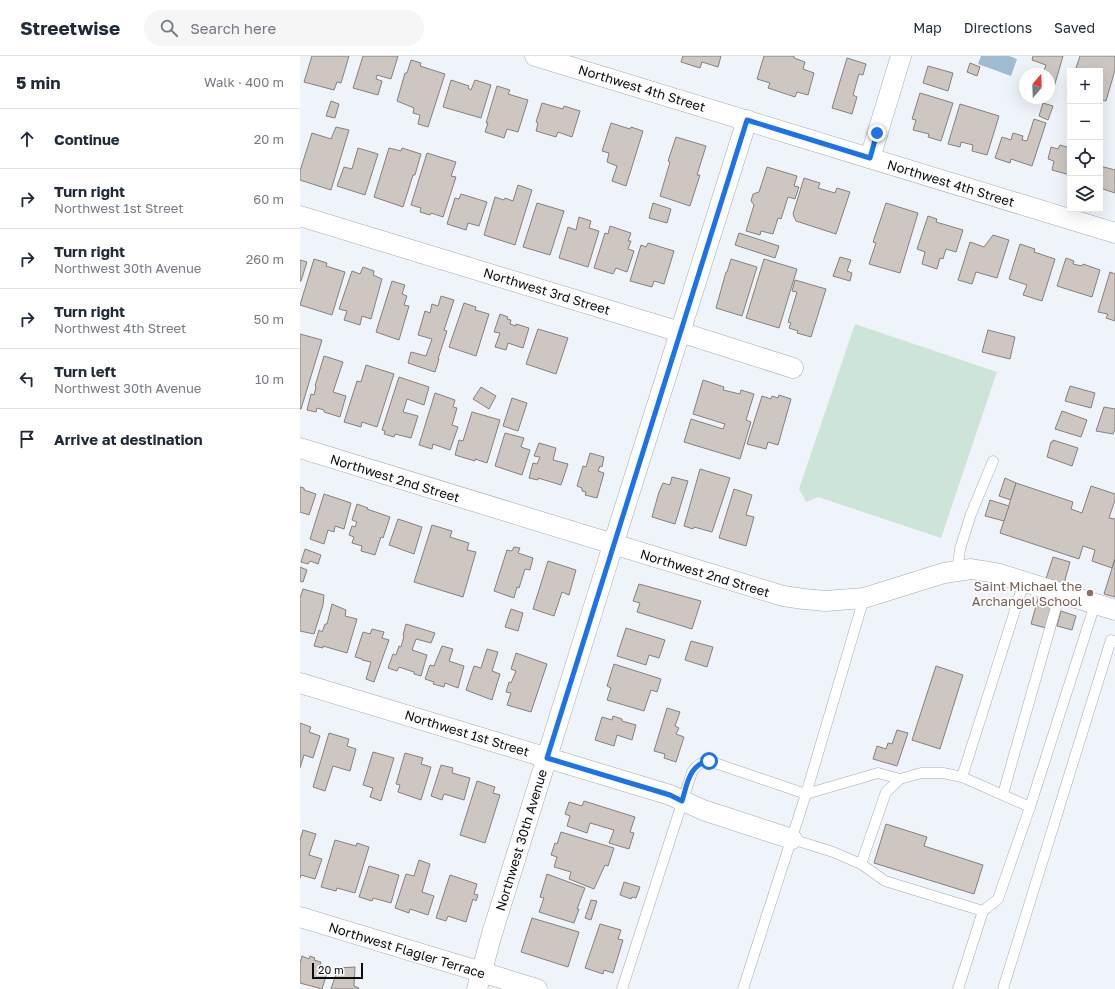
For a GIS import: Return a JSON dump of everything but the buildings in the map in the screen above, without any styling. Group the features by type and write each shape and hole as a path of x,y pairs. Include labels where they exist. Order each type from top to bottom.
{"street":[{"name":"Northwest 4th Street","path":"535,56 1115,233"},
{"path":"870,158 901,56"},
{"name":"Northwest 30th Avenue","path":"479,981 493,930 747,120"},
{"name":"Northwest 3rd Street","path":"300,216 793,368"},
{"name":"Northwest 2nd Street","path":"300,448 783,596 826,601 864,598 930,577 971,569 984,570 1115,610"},
{"name":"Northwest 1st Street","path":"300,683 670,795 703,810 792,839"},
{"name":"Northwest Flagler Terrace","path":"300,917 479,981 537,989"}],"lane":[{"path":"957,571 960,549 971,514 993,461"},
{"path":"962,777 1024,582"},
{"path":"1003,794 1060,593"},
{"path":"743,989 806,794 864,598"},
{"path":"958,989 982,911 998,899 1030,806 1095,604"},
{"path":"1003,989 1111,640 1115,642"},
{"path":"622,989 692,772 702,762 709,761 806,794 878,773 900,779"},
{"path":"861,864 886,792 900,779 922,773 943,773 962,777 1030,806"},
{"path":"792,839 833,852 861,864 885,881 982,911"}],"green space":[{"path":"855,324 997,372 941,538 818,497 806,502 799,489"}],"water":[{"path":"981,56 1009,56 1017,59 1011,76 978,64"}],"place":[{"name":"Saint Michael the Archangel School","path":"1090,593"}],"route":[{"path":"709,761 702,762 696,766 692,772 682,801 670,795 547,758 747,120 870,158 877,133"}]}
